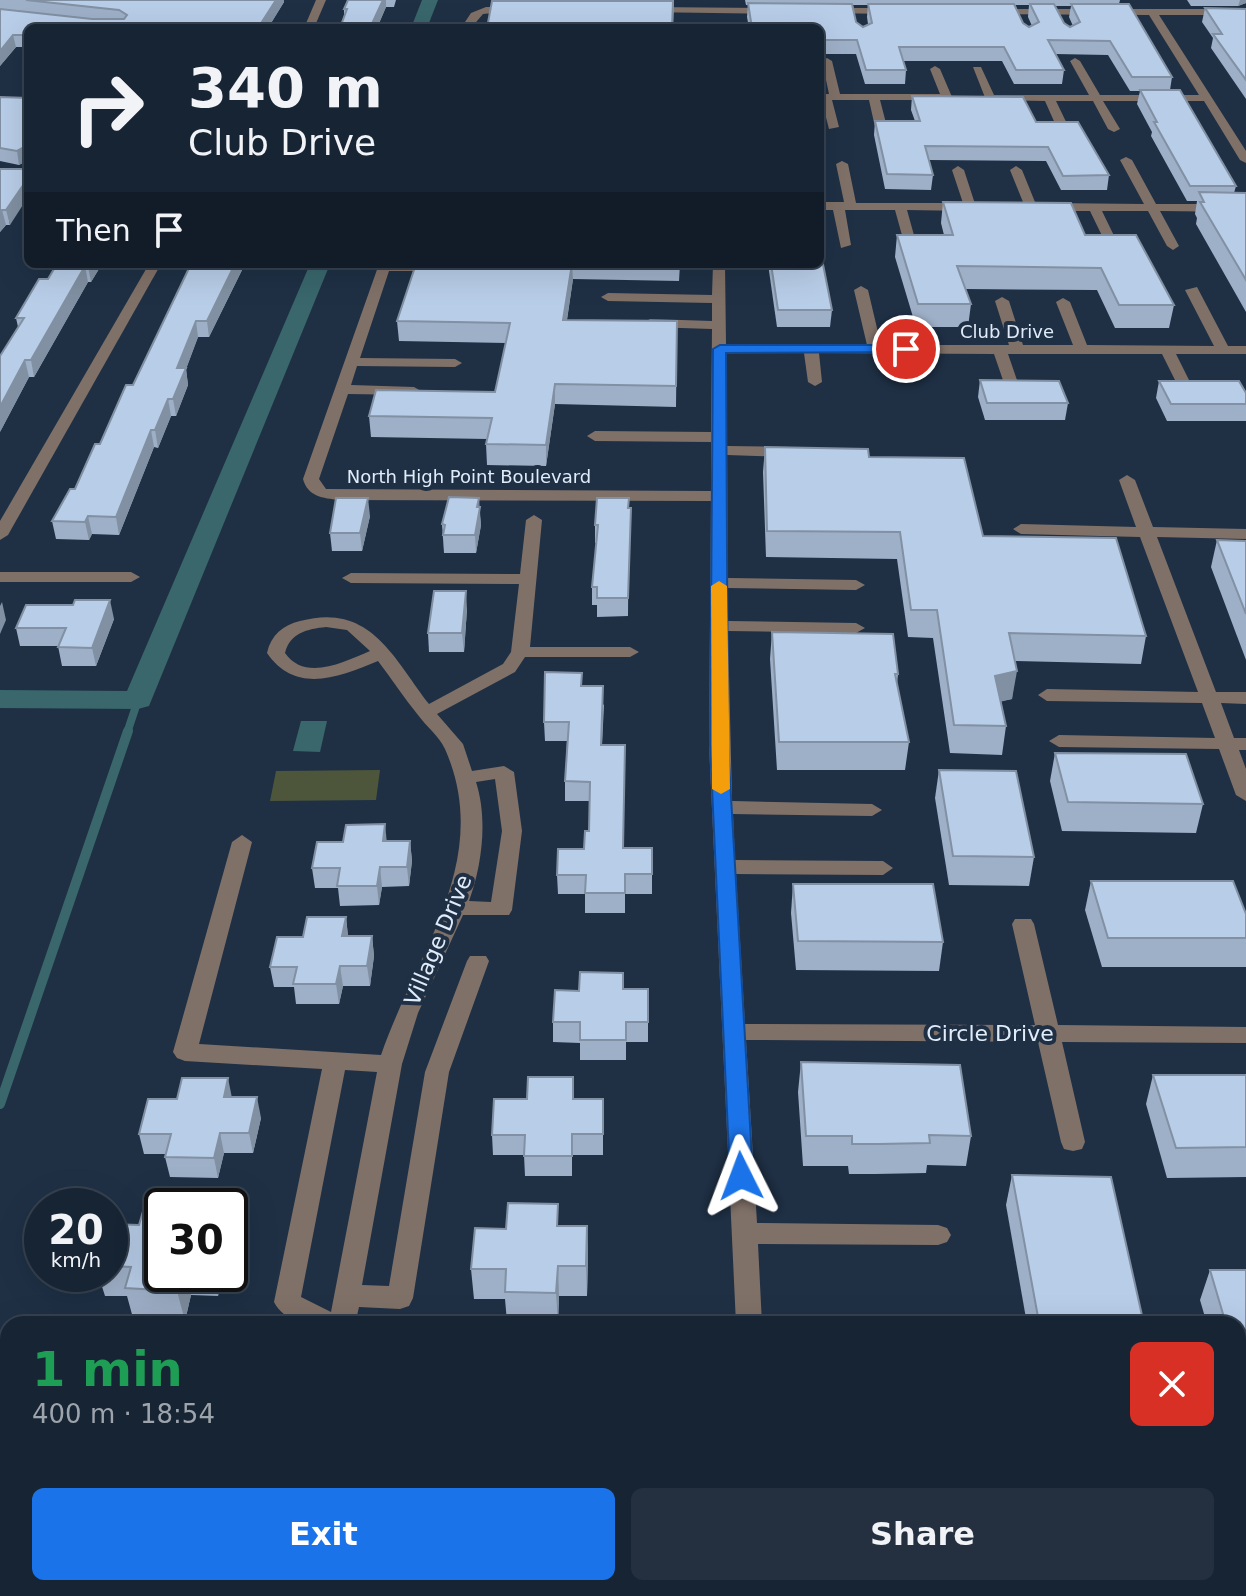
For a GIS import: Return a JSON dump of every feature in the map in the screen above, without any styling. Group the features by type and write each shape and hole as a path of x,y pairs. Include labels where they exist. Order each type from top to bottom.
{"street":[{"path":"311,24 321,0"},
{"path":"467,24 475,12 532,10"},
{"path":"641,10 719,15 782,11"},
{"path":"813,11 906,11"},
{"path":"858,11 861,23"},
{"path":"985,11 1246,12"},
{"path":"1017,11 1023,23"},
{"path":"1057,11 1063,23"},
{"path":"1152,11 1246,160"},
{"path":"827,61 827,97 833,127"},
{"path":"1075,61 1114,129"},
{"path":"935,69 947,97"},
{"path":"977,69 990,98"},
{"path":"827,97 961,97"},
{"path":"874,97 881,127"},
{"path":"976,98 1206,98"},
{"path":"1049,98 1063,128"},
{"path":"1126,160 1173,246"},
{"path":"842,164 845,245"},
{"path":"958,170 970,207"},
{"path":"1016,170 1031,207"},
{"path":"824,206 986,207"},
{"path":"900,207 911,246"},
{"path":"1016,207 1246,208"},
{"path":"1094,207 1113,246"},
{"path":"0,535 153,268"},
{"name":"North High Point Boulevard","path":"383,268 311,479 313,487 322,493 339,495 719,496"},
{"path":"719,268 722,807 749,1316"},
{"path":"861,290 875,349"},
{"path":"1192,290 1223,350"},
{"path":"608,297 719,299"},
{"path":"1002,301 1017,349"},
{"path":"1063,302 1082,350"},
{"path":"631,323 719,325"},
{"name":"Club Drive","path":"720,349 1246,350"},
{"path":"811,349 815,382"},
{"path":"999,349 1012,386"},
{"path":"1167,350 1182,380"},
{"path":"351,362 455,363"},
{"path":"342,389 427,391"},
{"path":"595,436 806,453"},
{"path":"1127,480 1209,698 1236,744 1246,795"},
{"path":"426,713 509,668 520,652 534,520"},
{"path":"1021,529 1246,534"},
{"path":"0,577 131,577"},
{"path":"351,578 530,579"},
{"path":"719,583 856,585"},
{"name":"Village Drive","path":"344,1316 390,1064 407,1013 456,907 468,869 472,814 465,778 453,744 426,713 380,654 358,628 336,622 311,623 281,638 276,653 285,666 320,673 345,668 380,654"},
{"path":"719,626 856,628"},
{"path":"520,652 630,652"},
{"path":"1047,695 1246,698"},
{"path":"1059,741 1236,744"},
{"path":"456,907 501,910 512,831 504,772 465,778"},
{"path":"722,807 872,810"},
{"path":"242,842 185,1052 390,1064"},
{"path":"725,867 883,868"},
{"path":"1023,924 1073,1142"},
{"path":"349,1295 400,1298 437,1072 478,961"},
{"name":"Circle Drive","path":"734,1032 1246,1035"},
{"path":"314,1316 287,1302 335,1061"},
{"path":"744,1233 938,1235"}],"shaded area":[{"path":"301,721 327,721 320,752 293,751"},
{"path":"380,770 376,800 270,801 276,771"}],"building":[{"path":"26,0 276,0 261,24 24,24 24,35 13,35 0,51 0,9 92,19 124,19 127,15 119,10"},
{"path":"348,0 383,0 372,24 341,24 347,9 344,9"},
{"path":"492,1 673,1 672,24 488,24"},
{"path":"748,3 852,4 856,22 863,27 872,23 868,4 1014,4 1023,23 1029,27 1039,22 1030,4 1054,4 1064,23 1070,27 1080,22 1071,4 1129,4 1172,77 1132,77 1110,41 1048,40 1064,70 1016,70 1004,47 899,47 906,70 866,70 857,40 824,40 824,24 751,24"},
{"path":"1205,8 1246,9 1246,80 1213,34 1222,34"},
{"path":"1140,90 1180,90 1236,186 1190,186"},
{"path":"912,96 1023,97 1036,122 1078,122 1109,175 1063,176 1048,147 925,146 933,175 887,174 875,121 920,121"},
{"path":"0,97 24,98 24,147 17,151 0,148"},
{"path":"0,169 24,169 24,184 6,210 0,213"},
{"path":"1199,192 1246,193 1246,280 1200,202 1204,202"},
{"path":"943,202 1071,203 1085,235 1136,235 1174,305 1119,305 1101,268 957,266 971,304 918,304 897,235 953,235"},
{"path":"55,268 84,268 31,360 25,360 0,407 0,356 24,318 16,318 39,279 48,279"},
{"path":"189,268 233,268 207,321 196,321 177,368 186,368 173,399 168,399 155,430 151,430 116,517 88,516 85,522 52,521 70,489 75,489 95,444 100,444 126,385 133,385"},
{"path":"415,268 571,268 563,320 677,321 676,386 555,384 546,445 486,444 492,418 369,416 376,390 495,392 510,323 397,321"},
{"path":"772,268 824,268 832,310 778,310"},
{"path":"980,380 1059,381 1068,403 987,403"},
{"path":"1159,381 1239,381 1246,393 1246,404 1171,404"},
{"path":"765,447 868,449 869,457 964,458 983,536 1116,538 1146,636 1009,633 1017,671 995,676 1006,726 954,725 937,610 911,610 900,532 767,531"},
{"path":"449,497 479,498 475,535 443,535 445,525 442,524"},
{"path":"336,498 368,498 360,533 330,533"},
{"path":"597,498 629,498 628,598 597,598 597,587 592,587 598,525 595,525"},
{"path":"1217,540 1246,541 1246,614"},
{"path":"434,591 466,591 462,633 428,633"},
{"path":"75,600 110,600 92,648 58,647 66,628 16,628 26,605 73,605"},
{"path":"772,632 893,634 898,674 895,674 909,742 779,742"},
{"path":"545,672 582,673 581,686 603,686 601,745 625,745 623,848 652,848 652,874 625,874 625,893 585,893 586,875 557,875 558,849 584,849 585,831 589,831 590,782 565,781 569,722 544,722"},
{"path":"1055,753 1186,754 1203,804 1068,802"},
{"path":"939,770 1016,771 1034,857 953,856"},
{"path":"385,824 383,841 410,841 407,867 380,867 377,886 337,886 340,868 312,868 317,842 343,842 346,825"},
{"path":"1091,881 1233,881 1246,914 1246,938 1108,938"},
{"path":"793,884 933,884 943,942 798,941"},
{"path":"307,917 346,917 342,936 372,936 367,966 340,966 336,984 293,984 297,967 270,967 277,937 303,937"},
{"path":"580,972 623,973 623,989 648,989 648,1022 626,1022 626,1040 580,1040 580,1022 553,1022 555,990 579,991"},
{"path":"801,1062 960,1065 971,1136 929,1135 930,1143 852,1144 852,1136 806,1136"},
{"path":"1153,1075 1246,1075 1246,1147 1176,1148"},
{"path":"528,1077 573,1077 573,1099 603,1099 603,1134 572,1134 572,1156 524,1156 525,1135 492,1135 494,1099 527,1099"},
{"path":"182,1078 228,1078 224,1097 257,1097 249,1133 220,1133 214,1158 165,1157 171,1134 139,1134 148,1099 177,1099"},
{"path":"1012,1175 1111,1177 1142,1316 1038,1316"},
{"path":"508,1203 558,1204 557,1226 587,1226 586,1266 558,1266 556,1293 505,1292 506,1269 471,1269 475,1228 506,1229"},
{"path":"144,1208 144,1289 128,1288 131,1267 128,1267 128,1225 139,1225"},
{"path":"1210,1270 1246,1270 1246,1316 1224,1316"}],"waterway":[{"path":"421,24 430,0"},
{"path":"0,699 138,700 318,268"},
{"path":"127,733 138,700"},
{"path":"0,1104 128,731"}],"slow traffic":[{"path":"719,586 721,789"}],"route":[{"path":"741,1176 719,745 720,349 906,349"}]}
